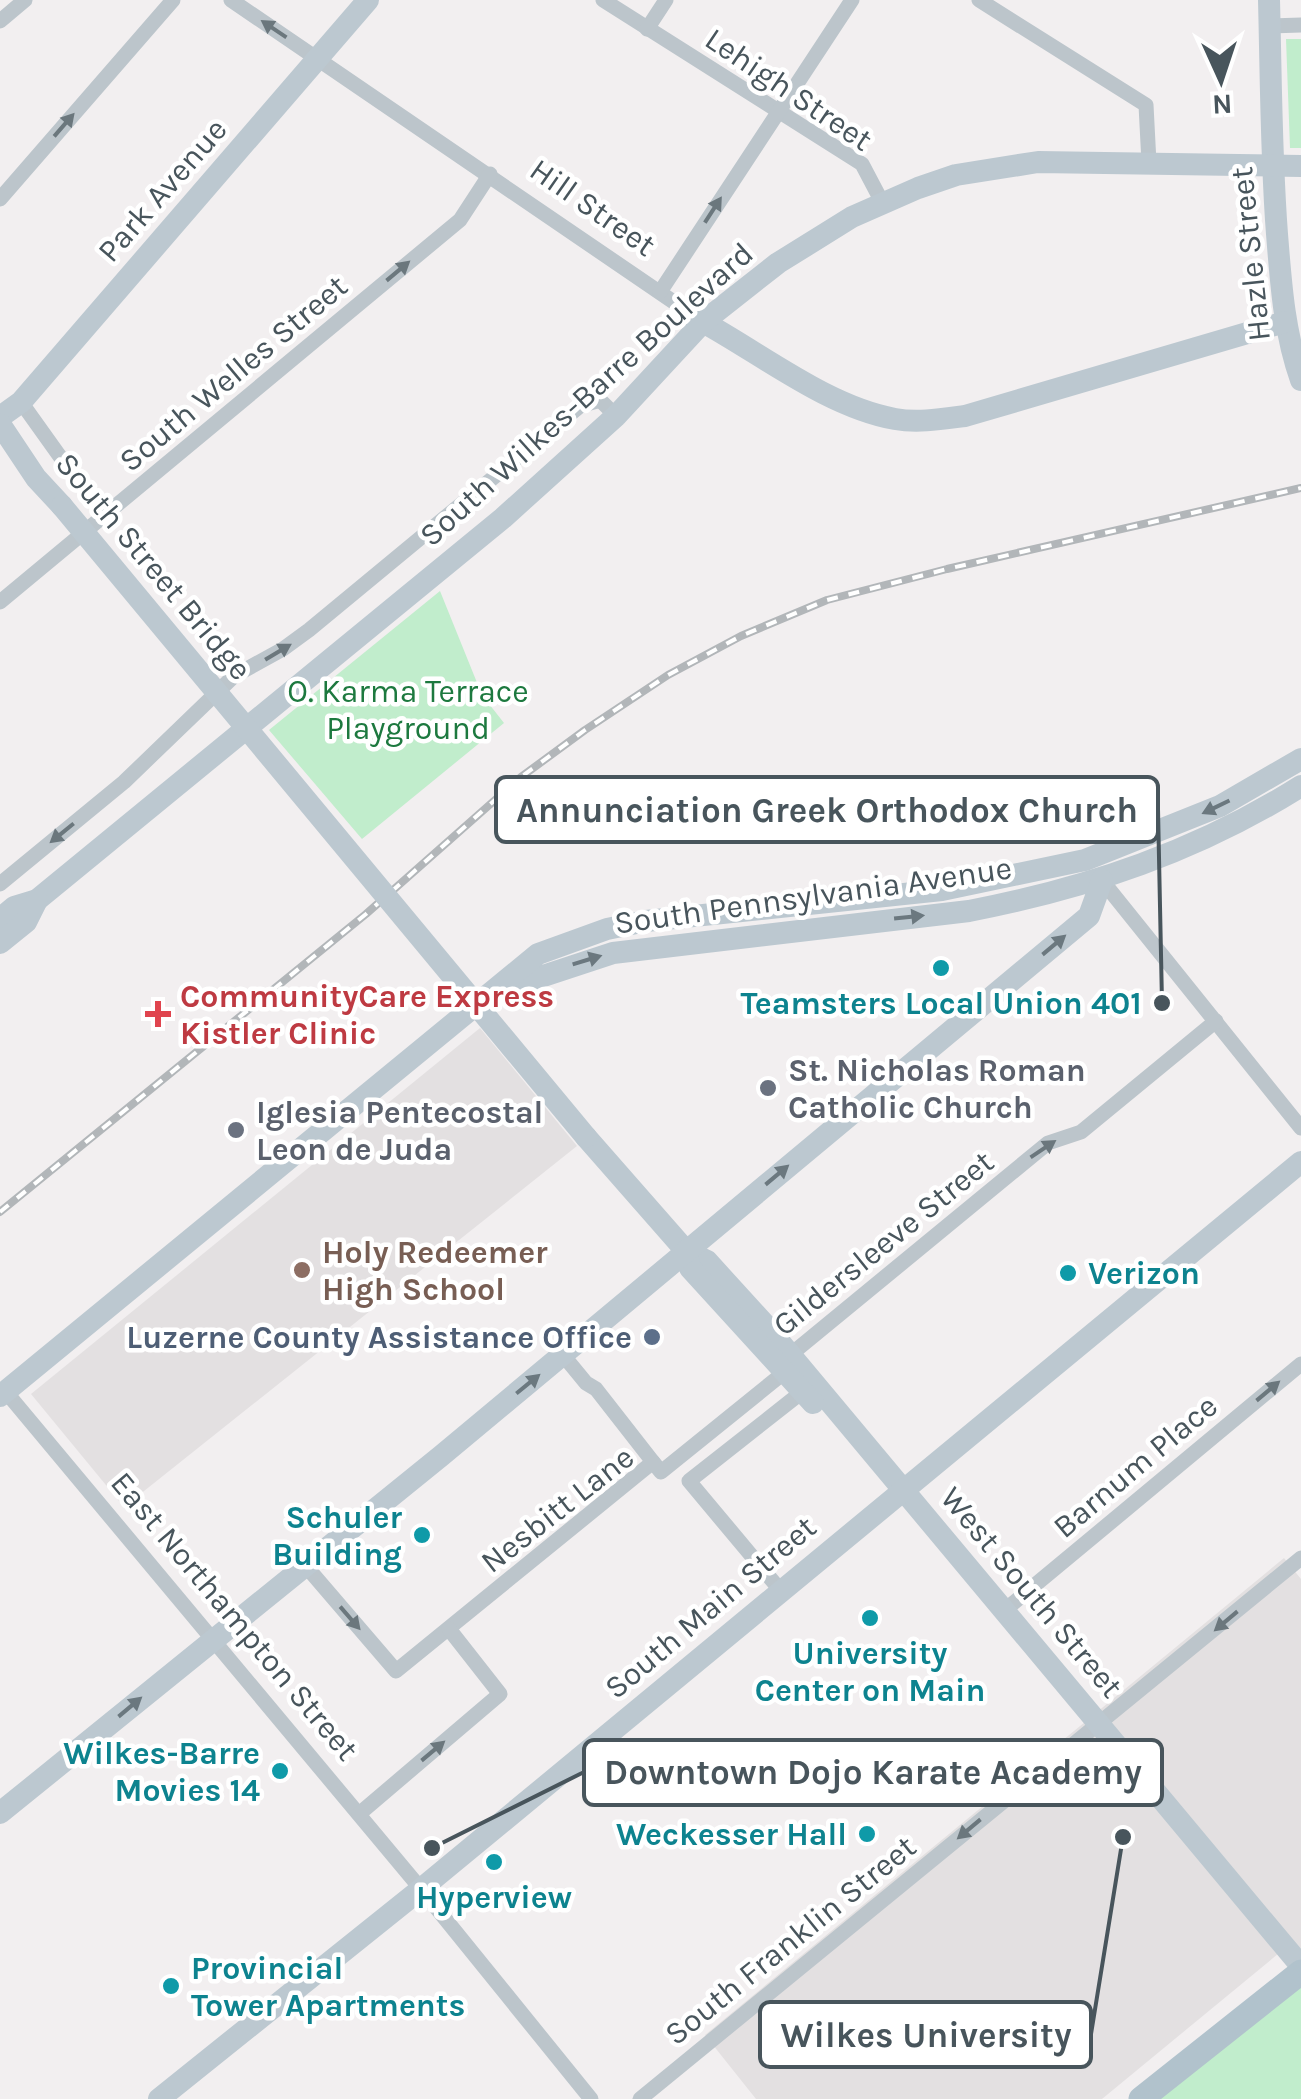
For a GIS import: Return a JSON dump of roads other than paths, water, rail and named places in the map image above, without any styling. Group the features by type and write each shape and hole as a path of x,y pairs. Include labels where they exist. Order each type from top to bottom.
{"main road":[{"name":"Park Avenue","path":"7,409 368,0"},
{"name":"Hazle Street","path":"1269,0 1272,165 1301,380"},
{"name":"South Wilkes-Barre Boulevard","path":"0,943 26,922 38,900 504,518 616,416 704,322 790,255 882,202 956,176 997,168 1038,162 1301,166"},
{"name":"Hill Street","path":"704,322 837,400 900,420 930,420 965,416 1293,322"},
{"name":"South Street Bridge","path":"7,409 36,478 686,1252 690,1268 787,1364"},
{"name":"South Pennsylvania Avenue","path":"2,1391 538,954 607,928 646,920 942,890 1084,860 1220,806 1301,759"},
{"name":"South Pennsylvania Avenue","path":"495,992 613,952 969,910 1102,880 1183,850 1255,815 1301,786"},
{"path":"4,1801 305,1566 1089,916 1102,880"},
{"name":"South Wilkes-Barre Boulevard","path":"0,919 14,907 38,900"},
{"name":"South Main Street","path":"159,2099 422,1888 1301,1162"},
{"path":"787,1364 802,1392 814,1404 838,1416"},
{"path":"787,1364 838,1416"},
{"name":"West South Street","path":"838,1416 904,1489 1301,1969"},
{"path":"1141,2099 1301,1969"}],"street":[{"path":"0,20 25,0"},
{"path":"1,197 172,0"},
{"name":"Hill Street","path":"231,0 704,322"},
{"name":"Lehigh Street","path":"603,0 862,164 882,202"},
{"path":"647,29 666,0"},
{"path":"660,292 852,0"},
{"path":"979,0 1146,105 1149,163"},
{"path":"1270,26 1301,25"},
{"name":"South Welles Street","path":"0,602 460,220 490,174"},
{"path":"0,884 124,782 234,676 284,649 309,630 580,406 600,400 616,416"},
{"path":"7,409 108,513"},
{"path":"124,782 147,812"},
{"path":"1084,860 1301,1128"},
{"name":"Gildersleeve Street","path":"787,1364 1048,1143 1080,1132 1216,1021"},
{"path":"562,1355 596,1389 653,1462"},
{"name":"Nesbitt Lane","path":"305,1566 396,1671 653,1462 662,1472 787,1364"},
{"name":"Barnum Place","path":"1005,1610 1301,1364"},
{"name":"East Northampton Street","path":"2,1391 422,1888 591,2099"},
{"path":"781,1591 690,1481 802,1392"},
{"name":"South Franklin Street","path":"640,2099 1301,1558"},
{"path":"359,1814 500,1694 450,1629"}],"railway":[{"path":"0,1212 366,914 521,777 668,675 741,636 827,600 1301,488"}],"place":[{"name":"Teamsters Local Union 401","path":"941,968"},
{"name":"Annunciation Greek Orthodox Church","path":"1162,1003"},
{"name":"CommunityCare Express Kistler Clinic","path":"158,1014"},
{"name":"St. Nicholas Roman Catholic Church","path":"768,1088"},
{"name":"Iglesia Pentecostal Leon de Juda","path":"236,1130"},
{"name":"Holy Redeemer High School","path":"302,1270"},
{"name":"Verizon","path":"1068,1273"},
{"name":"Luzerne County Assistance Office","path":"652,1337"},
{"name":"Schuler Building","path":"422,1535"},
{"name":"University Center on Main","path":"870,1618"},
{"name":"Wilkes-Barre Movies 14","path":"280,1771"},
{"name":"Weckesser Hall","path":"867,1834"},
{"name":"Wilkes University","path":"1123,1837"},
{"name":"Downtown Dojo Karate Academy","path":"432,1848"},
{"name":"Hyperview","path":"494,1862"},
{"name":"Provincial Tower Apartments","path":"171,1986"}],"park label":[{"name":"O. Karma Terrace Playground","path":"408,710"}]}
